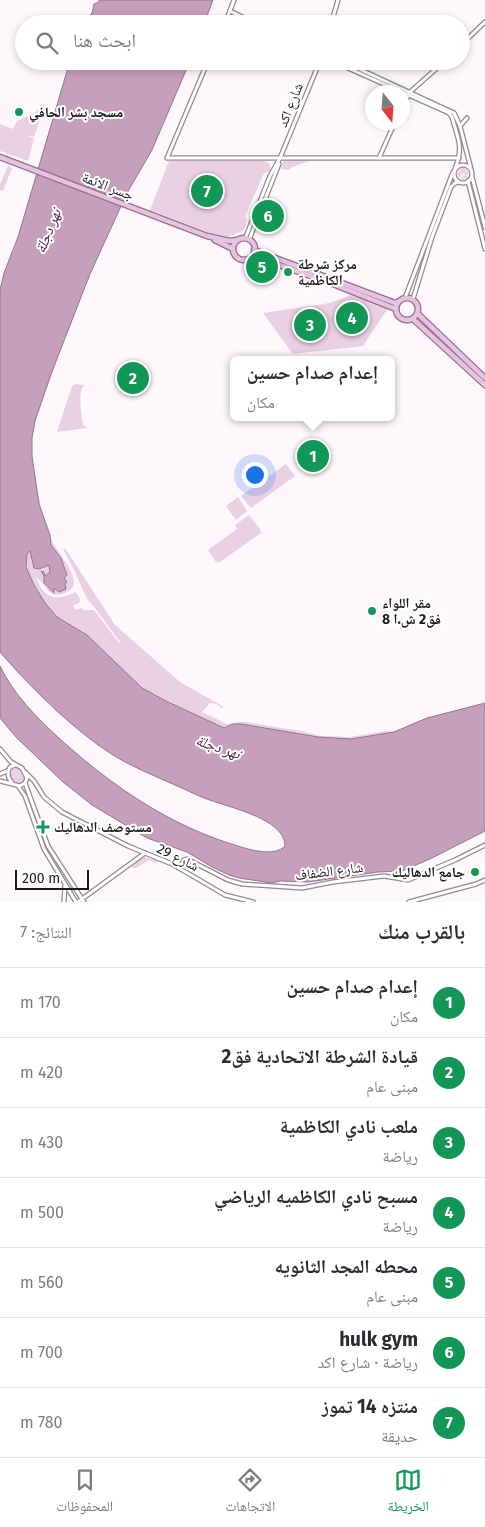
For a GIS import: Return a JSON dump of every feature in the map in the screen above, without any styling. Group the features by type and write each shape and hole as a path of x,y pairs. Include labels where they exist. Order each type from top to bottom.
{"main road":[{"name":"جسر الائمة","path":"0,157 207,236 233,249"},
{"name":"جسر الائمة","path":"207,236 229,241 238,240"},
{"path":"238,240 247,240 253,244 253,253 248,259 241,260 236,256 233,249 238,240"},
{"path":"253,253 395,303 405,298 413,299 418,305 418,314 413,319 403,320 398,315 396,309 398,302"},
{"path":"253,253 396,309"},
{"path":"418,314 485,378"},
{"path":"413,319 485,385"}],"street":[{"path":"229,14 234,0"},
{"path":"334,15 338,0"},
{"path":"470,36 485,22"},
{"path":"204,70 167,158 459,158"},
{"name":"شارع اكد","path":"247,240 316,70"},
{"path":"354,70 390,85"},
{"path":"361,70 393,85"},
{"path":"434,70 410,93 453,114 460,126 471,169 485,249"},
{"path":"413,299 438,217 459,158 460,147 453,114"},
{"path":"460,126 467,118"},
{"path":"378,158 391,130"},
{"path":"270,158 275,167"},
{"name":"شارع اكد","path":"247,240 280,158"},
{"path":"454,171 463,165 471,169"},
{"path":"454,171 454,177 459,182"},
{"path":"405,298 451,187 455,183 468,181 472,175"},
{"path":"468,181 474,192 485,227"},
{"path":"0,749 6,757 25,772 26,782 48,846 83,901"},
{"path":"6,757 8,778 25,796 44,849 77,902 83,901 145,853"},
{"path":"0,774 16,765"},
{"name":"شارع 29","path":"25,772 34,781 44,797 62,812 178,868 225,894 253,902"},
{"path":"0,781 16,785 34,781"},
{"name":"شارع الضفاف","path":"178,868 187,859 228,880 259,886 302,888 384,876 408,880 485,845"},
{"path":"409,902 485,880"},
{"path":"64,902 65,885"}],"shaded area":[{"path":"45,104 34,137 26,135 34,139 28,161 0,151 0,124 13,129 17,121 33,114"},
{"path":"284,160 312,160 292,167 289,170 281,169"},
{"path":"169,161 265,161 270,164 270,171 264,173 245,216 247,221 244,230 228,237 215,235 150,210"},
{"path":"8,166 12,168 3,191 0,190 0,184"},
{"path":"460,169 468,170 465,172 468,171 469,174 463,180 461,178 465,175 464,173 462,173 460,179 457,174 459,170 461,173"},
{"path":"111,226 76,308 35,421 32,453 30,452 41,508 47,530 68,566 74,582 70,591 54,595 48,590 36,577 43,590 47,594 56,597 76,592 80,602 73,606 76,610 81,608 84,610 94,610 120,642 87,599 63,549 65,548 115,625 180,682 224,707 222,708 210,703 202,712 229,725 245,722 320,736 350,737 386,731 394,732 427,718 485,703 394,737 333,741 230,731 152,698 56,621 32,585 20,558 29,548 34,568 49,565 50,572 44,576 46,587 54,587 57,591 66,589 64,578 67,575 65,566 50,542 15,522 28,411"},
{"path":"353,294 388,308 363,346 293,354 263,313 330,303"},
{"path":"75,384 84,385 80,404 83,425 87,428 57,432 72,386"},
{"path":"310,446 319,459 311,464 302,451"},
{"path":"286,464 295,476 251,508 241,496"},
{"path":"238,497 247,511 236,520 226,506"},
{"path":"249,515 261,533 220,562 216,562 208,550 237,529 235,525"},
{"path":"14,767 22,770 24,774 25,778 22,783 15,783 9,777 9,770"},
{"path":"144,857 158,861 156,863 149,860 136,868 131,866"}],"water":[{"path":"99,0 213,0 207,15 91,15 94,4 99,2"},
{"name":"نهر دجلة","path":"67,70 186,70 152,150 127,193 90,274 35,421 32,438 32,456 39,504 50,535 51,545 61,558 67,575 64,578 67,582 65,584 66,589 59,592 54,588 54,593 44,583 44,576 41,571 44,572 45,576 50,572 49,565 39,569 34,568 30,551 27,554 26,567 45,603 57,617 87,635 142,688 224,728 232,724 241,724 318,737 351,739 394,732 427,718 485,703 485,831 402,871 378,872 308,882 280,881 272,883 239,878 212,867 187,852 147,838 92,805 63,782 16,737 0,718 0,666 19,696 51,731 100,773 143,803 213,838 243,848 269,852 285,846 282,836 274,827 263,820 249,813 197,795 125,762 108,752 58,712 0,652 0,290 4,273 18,237"}],"place":[{"name":"مسجد بشر الحافي","path":"19,112"},
{"name":"منتزه 14 تموز","path":"207,191"},
{"name":"hulk gym","path":"268,216"},
{"name":"محطه المجد الثانويه","path":"262,267"},
{"name":"مركز شرطة الكاظمية","path":"288,272"},
{"name":"مسبح نادي الكاظميه الرياضي","path":"352,318"},
{"name":"ملعب نادي الكاظمية","path":"310,325"},
{"name":"قيادة الشرطة الاتحادية فق2","path":"133,378"},
{"name":"إعدام صدام حسين","path":"313,456"},
{"name":"مقر اللواء 8 فق2 ش.ا","path":"372,611"},
{"name":"مستوصف الدهاليك","path":"43,827"},
{"name":"جامع الدهاليك","path":"475,872"}]}
